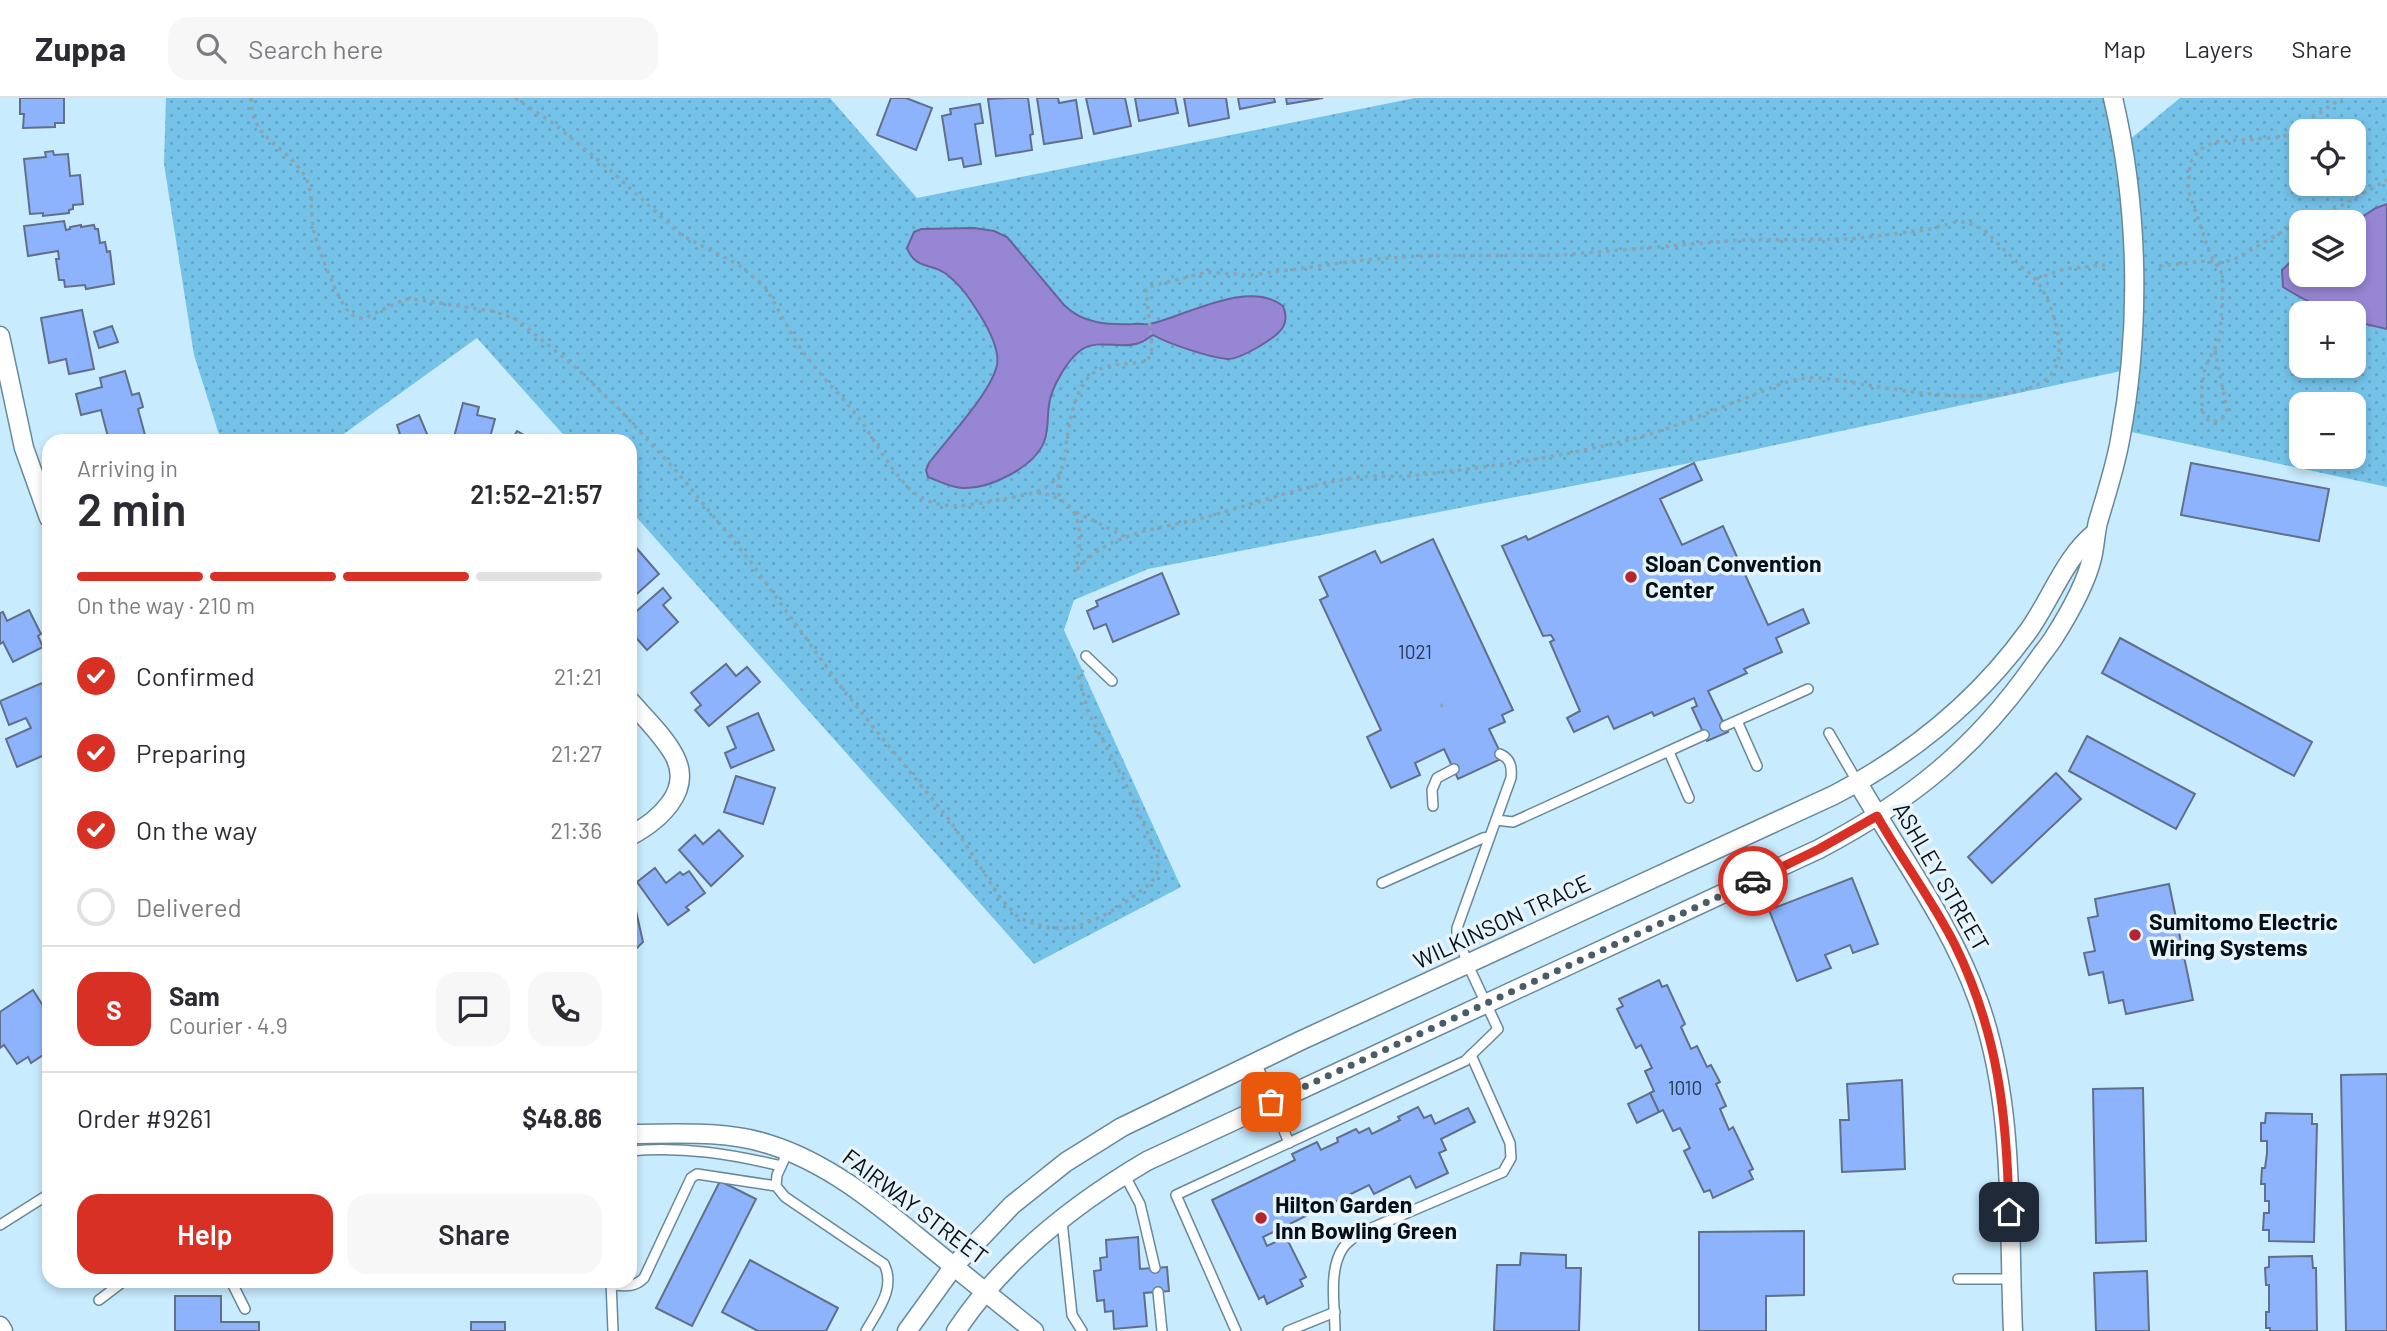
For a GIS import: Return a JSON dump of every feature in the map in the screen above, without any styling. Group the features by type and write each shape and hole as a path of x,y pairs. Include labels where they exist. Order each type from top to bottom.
{"street":[{"name":"WILKINSON TRACE","path":"956,1331 1011,1265 1061,1219 1124,1174 1181,1144 1819,849 1916,790 1974,739 2053,640 2076,597 2092,559 2095,533 2120,443 2130,369 2132,237 2127,175 2113,98"},
{"path":"0,336 24,448 42,498"},
{"name":"WILKINSON TRACE","path":"907,1331 954,1266 1012,1205 1066,1162 1132,1122 1858,782 1919,744 1944,724 1991,678 2030,629 2081,544 2095,533"},
{"path":"637,709 675,756 680,772 678,788 665,810 637,832"},
{"name":"ASHLEY STREET","path":"1858,782 1954,943 1978,1000 1992,1044 2004,1114 2013,1331"},
{"name":"FAIRWAY STREET","path":"637,1134 719,1135 766,1143 785,1158 829,1172 869,1199 1034,1331"},
{"path":"0,1326 3,1331"}],"lane":[{"path":"1088,658 1112,681"},
{"path":"1726,726 1808,689"},
{"path":"1737,721 1757,766"},
{"path":"1829,733 1858,782"},
{"path":"1496,820 1513,822 1704,735"},
{"path":"1670,752 1689,798"},
{"path":"1236,1331 1176,1195 1465,1061 1498,1029 1468,965 1457,928 1511,778 1512,766 1509,760 1500,754"},
{"path":"1433,806 1432,790 1437,778 1454,769"},
{"path":"1382,883 1489,837"},
{"path":"1335,1331 1334,1287 1337,1262 1344,1247 1360,1233 1503,1172 1511,1157 1510,1143 1471,1055"},
{"path":"1256,1062 1289,1143"},
{"path":"637,1151 685,1149 785,1158 776,1186"},
{"path":"637,1284 644,1278 691,1178 697,1174 776,1186 785,1197 884,1264 889,1283 885,1299 866,1331"},
{"path":"1124,1174 1140,1203 1155,1268"},
{"path":"0,1225 42,1198"},
{"path":"1061,1219 1072,1315 1082,1331"},
{"path":"1958,1279 2011,1279"},
{"path":"99,1300 115,1288"},
{"path":"234,1288 245,1309"},
{"path":"611,1288 613,1331"},
{"path":"1158,1292 1162,1331"},
{"path":"1288,1331 1335,1312"}],"path":[{"path":"251,98 253,118 260,131 297,164 307,180 317,243 340,298 350,314 363,319 405,299 499,312 516,319 573,365 653,444 750,561 844,691 951,822 1001,899 1016,915 1026,921 1050,928 1072,928 1119,907 1151,883 1159,869 1157,855 1127,786 1088,712 1079,677 1088,658"},
{"path":"515,98 553,123 609,169 681,235 739,265 759,280 809,359 852,409 895,470 925,499 955,505 987,502 1035,492 1051,485 1059,475"},
{"path":"2215,350 2227,410 2221,419 2213,422 2204,416 2201,401 2205,367 2220,338 2223,303 2221,272 2210,254 2188,190 2188,170 2193,156 2214,142 2283,137 2342,98"},
{"path":"2159,266 2206,261 2216,263 2235,259 2291,226 2343,205 2387,180"},
{"path":"1060,499 1059,475 1072,418 1089,376 1104,367 1148,361 1152,348 1146,290 1148,287 1207,272 1251,275 1363,260 1417,256 1561,255 1725,240 1851,239 1967,222 1984,230 2025,270 2032,273 2046,291 2057,337 2059,357 2050,377 2042,383 2026,388 1963,397 1801,379 1630,440 1469,470 1394,477 1360,477 1310,487 1199,519 1124,536 1083,563 1076,571 1080,551 1080,525 1074,511"},
{"path":"2035,279 2064,270 2105,265"},
{"path":"1035,492 1060,499 1074,511 1124,536"}],"shaded area":[{"path":"166,98 830,98 917,198 1415,98 2112,98 2123,145 2180,98 2387,98 2387,487 2303,469 2366,469 2366,392 2289,392 2289,466 2122,430 2126,370 1715,458 1148,569 1074,600 1064,630 1181,887 1034,964 637,518 637,434 563,434 477,338 344,434 219,434 194,355 164,164"},
{"path":"2387,204 2387,329 2366,324 2366,301 2308,301 2283,287 2282,270 2289,263 2289,287 2366,287 2366,214"},
{"path":"974,228 994,231 1007,237 1064,305 1088,320 1115,324 1150,324 1217,302 1253,296 1269,299 1283,306 1285,322 1279,332 1266,342 1227,359 1199,353 1153,335 1132,345 1102,344 1081,350 1070,360 1056,383 1050,398 1044,442 1031,460 1010,475 986,485 963,488 950,486 928,477 926,470 986,389 997,365 997,352 993,339 973,303 960,287 945,273 919,263 907,248 914,232 921,229"}],"building":[{"path":"20,98 64,98 64,123 55,123 55,127 23,128 24,114 20,114"},
{"path":"891,98 906,98 932,108 916,150 877,135"},
{"path":"1028,98 1033,134 1030,135 1032,150 996,156 988,99"},
{"path":"1037,98 1058,98 1059,103 1076,100 1082,138 1044,144"},
{"path":"1086,98 1125,98 1131,126 1094,134"},
{"path":"1135,98 1175,98 1178,113 1139,121"},
{"path":"1184,98 1226,98 1229,118 1189,126"},
{"path":"1238,98 1274,98 1275,102 1240,109"},
{"path":"1286,98 1323,98 1287,104"},
{"path":"980,104 983,123 975,124 981,164 964,167 962,158 949,160 942,116 951,114 950,109"},
{"path":"53,151 54,155 68,154 70,176 80,175 83,204 73,205 69,213 43,216 43,213 30,214 24,159 46,157 45,152"},
{"path":"64,221 66,230 81,225 94,225 95,229 98,229 100,243 105,242 107,252 110,251 114,284 86,289 85,285 65,287 64,280 59,280 56,259 59,259 58,251 28,256 24,226"},
{"path":"82,310 94,369 69,374 66,359 49,363 41,318"},
{"path":"112,326 118,342 99,348 94,332"},
{"path":"125,371 132,395 139,393 143,407 138,409 145,434 107,434 101,410 81,415 76,394 102,387 100,378"},
{"path":"463,403 479,407 477,415 495,419 491,434 455,434"},
{"path":"419,415 427,434 400,434 397,425"},
{"name":"Sloan Convention Center","path":"1694,463 1702,480 1660,499 1682,545 1723,526 1768,625 1803,609 1809,623 1776,638 1782,652 1744,669 1747,673 1708,691 1728,732 1707,741 1692,708 1697,706 1694,698 1654,716 1652,712 1614,729 1608,716 1574,732 1567,718 1580,711 1550,642 1554,640 1551,635 1543,636 1502,546 1526,536 1528,540"},
{"path":"2191,463 2329,489 2319,541 2181,515"},
{"path":"1433,539 1513,710 1502,715 1505,722 1489,729 1503,758 1458,779 1444,749 1415,763 1420,775 1391,788 1367,737 1381,730 1320,600 1328,596 1319,577 1375,551 1381,563"},
{"path":"637,549 659,574 637,594"},
{"path":"1162,573 1179,614 1113,642 1106,624 1094,629 1087,611 1098,606 1096,601"},
{"path":"663,588 671,598 663,605 678,622 647,650 637,639 637,611"},
{"path":"29,610 41,634 38,636 42,648 13,662 3,642 0,644 0,613 3,612 7,621"},
{"path":"2120,638 2312,742 2294,776 2102,673"},
{"path":"726,664 736,676 747,667 760,682 709,726 695,710 701,705 691,693"},
{"path":"42,683 42,756 17,767 6,739 31,728 26,718 9,725 0,701"},
{"path":"758,713 774,750 731,768 725,753 736,748 727,727"},
{"path":"2087,736 2195,794 2176,829 2069,771"},
{"path":"2056,773 2081,799 1992,883 1968,857"},
{"path":"736,776 775,788 763,824 724,812"},
{"path":"719,830 743,856 711,886 679,850 695,835 703,844"},
{"path":"655,868 666,883 680,872 683,875 689,871 705,893 686,907 689,910 668,925 637,882"},
{"path":"1852,878 1878,944 1853,953 1850,945 1825,955 1831,968 1797,981 1769,910"},
{"name":"Sumitomo Electric Wiring Systems","path":"2169,884 2193,1000 2126,1014 2123,1000 2109,1003 2103,972 2089,975 2084,953 2095,951 2088,918 2098,916 2095,899"},
{"path":"637,915 643,942 637,948"},
{"path":"1659,980 1662,987 1667,985 1685,1024 1681,1027 1691,1049 1697,1046 1707,1067 1711,1065 1720,1082 1716,1084 1726,1106 1720,1109 1729,1130 1733,1127 1753,1169 1749,1171 1753,1179 1713,1198 1710,1190 1704,1192 1684,1151 1690,1148 1680,1128 1673,1131 1663,1110 1659,1112 1650,1093 1654,1091 1645,1071 1652,1068 1641,1045 1636,1048 1617,1009 1623,1006 1619,999"},
{"path":"33,990 42,1004 42,1056 31,1063 28,1057 17,1064 4,1045 0,1048 0,1012"},
{"path":"2387,1074 2387,1331 2346,1331 2341,1075"},
{"path":"1902,1080 1905,1169 1842,1172 1840,1120 1849,1120 1847,1084"},
{"path":"2143,1088 2146,1241 2096,1243 2093,1089"},
{"path":"1650,1093 1659,1112 1637,1123 1628,1104"},
{"name":"Hilton Garden Inn Bowling Green","path":"1418,1107 1424,1118 1431,1115 1435,1124 1468,1108 1475,1122 1441,1139 1446,1150 1439,1153 1448,1173 1416,1188 1410,1176 1374,1194 1369,1185 1263,1237 1267,1246 1286,1237 1306,1277 1300,1280 1303,1286 1267,1304 1264,1296 1259,1299 1212,1200 1295,1160 1292,1154 1317,1142 1321,1150 1356,1129 1359,1133 1369,1128 1372,1134"},
{"path":"2266,1113 2312,1114 2312,1124 2317,1124 2314,1242 2269,1241 2269,1230 2263,1230 2264,1213 2269,1213 2269,1201 2265,1201 2265,1184 2261,1184 2267,1141 2261,1141 2261,1123 2265,1123"},
{"path":"720,1181 756,1199 692,1326 656,1308"},
{"path":"1804,1231 1804,1295 1766,1296 1766,1331 1699,1331 1699,1232"},
{"path":"1138,1237 1140,1269 1167,1267 1169,1291 1144,1293 1147,1326 1114,1329 1113,1311 1105,1312 1104,1300 1097,1301 1094,1271 1101,1270 1100,1258 1107,1257 1106,1240"},
{"path":"1521,1253 1566,1255 1566,1268 1581,1268 1579,1331 1494,1331 1497,1265 1520,1265"},
{"path":"2312,1256 2313,1268 2316,1268 2317,1331 2270,1331 2270,1328 2266,1328 2269,1285 2266,1285 2265,1268 2269,1267 2269,1257"},
{"path":"750,1260 838,1308 826,1331 758,1331 722,1312"},
{"path":"2147,1271 2149,1331 2096,1331 2094,1273"},
{"path":"175,1296 221,1296 221,1322 259,1322 259,1331 175,1331"},
{"path":"471,1322 505,1322 505,1331 471,1331"}],"way so far":[{"path":"1271,1102 1753,881"}],"place":[{"name":"Sloan Convention Center","path":"1631,577"},
{"name":"Sumitomo Electric Wiring Systems","path":"2135,935"},
{"name":"Hilton Garden Inn Bowling Green","path":"1261,1218"}],"route":[{"path":"1753,881 1854,831 1877,816 1954,943 1978,1000 2000,1080 2009,1212"}]}
